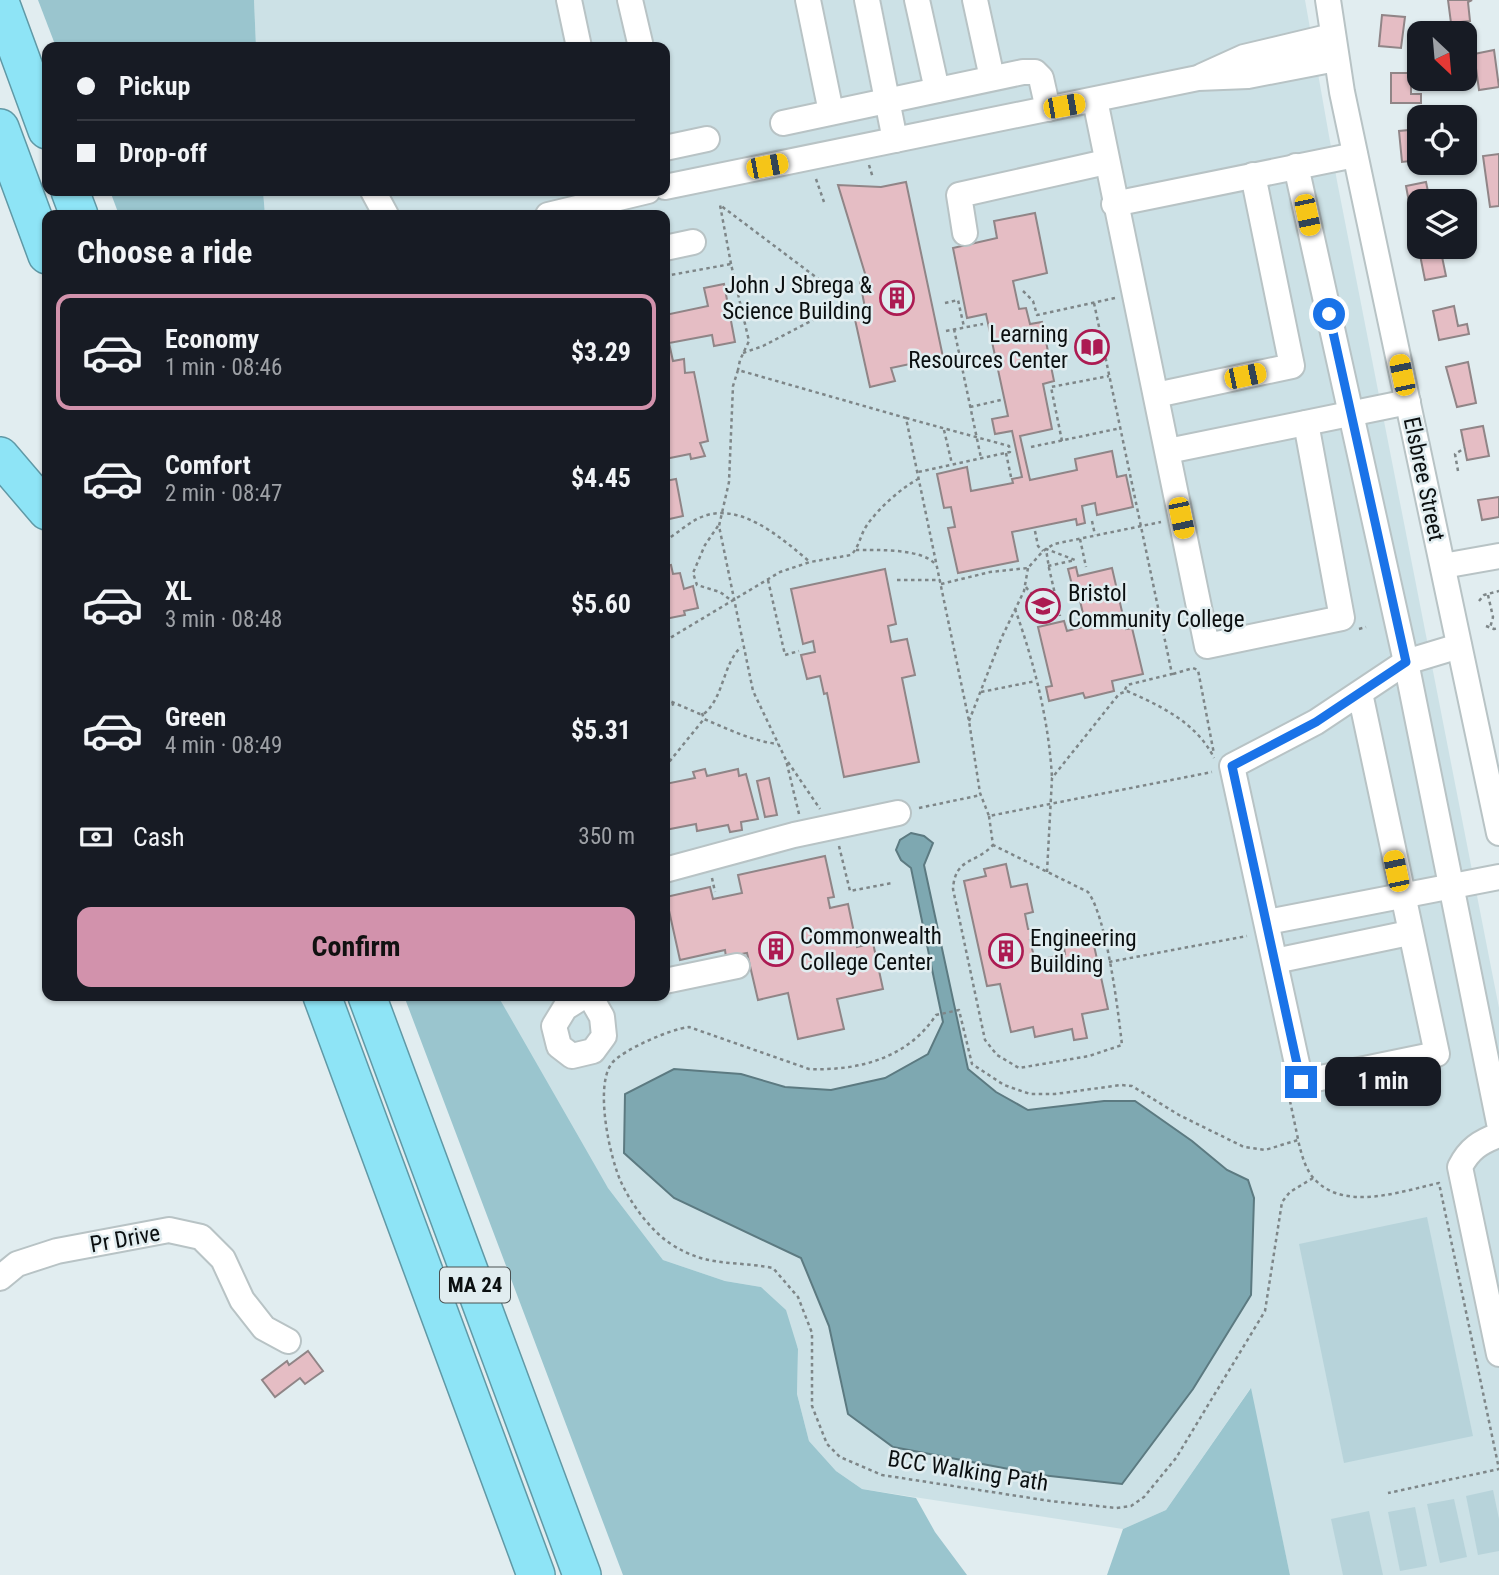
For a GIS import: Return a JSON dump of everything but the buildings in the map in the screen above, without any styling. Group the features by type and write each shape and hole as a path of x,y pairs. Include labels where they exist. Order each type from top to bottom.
{"highway":[{"path":"0,2 42,116"},
{"path":"0,128 42,241"},
{"path":"0,456 42,505"},
{"name":"MA 24","path":"369,1001 582,1575"},
{"name":"MA 24","path":"324,1004 536,1575"}],"street":[{"path":"569,0 578,42"},
{"path":"630,0 640,42"},
{"path":"808,0 831,113"},
{"path":"867,0 895,140"},
{"path":"917,0 937,90"},
{"path":"975,0 992,78"},
{"name":"Elsbree Street","path":"1328,0 1334,47 1356,155 1499,833"},
{"path":"670,186 1198,78 1248,76 1334,47"},
{"path":"783,123 992,78 1035,72 1041,78 1048,109"},
{"path":"1095,100 1114,204 1207,646 1342,618 1306,422"},
{"path":"670,147 707,139"},
{"path":"1114,204 1356,155"},
{"path":"965,233 959,195 1106,162"},
{"path":"1296,166 1406,662 1499,1122"},
{"path":"1156,395 1292,366 1253,175"},
{"path":"571,210 630,196"},
{"path":"670,247 693,242"},
{"path":"1168,451 1408,402"},
{"path":"1443,566 1499,556"},
{"path":"1360,693 1401,897 1437,1054 1301,1082 1275,961 1261,928 1232,766 1316,722 1406,662 1459,646"},
{"path":"670,869 803,833 898,813"},
{"path":"1261,928 1499,877"},
{"path":"1275,961 1409,933"},
{"path":"670,980 737,966"},
{"path":"1499,1135 1481,1142 1467,1154 1460,1167 1499,1354"},
{"name":"Pr Drive","path":"0,1278 17,1264 57,1251 169,1230 201,1237 223,1259 242,1300 264,1328 288,1341"}],"path":[{"path":"815,175 824,202"},
{"path":"832,827 786,760 753,691 732,600 719,514 729,482 733,386 749,341 720,205 836,293"},
{"path":"670,275 731,264"},
{"path":"1023,291 1034,301 1037,315 1122,297"},
{"path":"945,303 958,300 964,327"},
{"path":"1094,303 1172,674"},
{"path":"743,353 838,307"},
{"path":"946,331 983,324"},
{"path":"954,329 981,458"},
{"path":"738,370 1009,446 1010,452 917,472"},
{"path":"1062,441 1051,387 1109,376"},
{"path":"970,407 1001,400"},
{"path":"906,418 993,845"},
{"path":"1031,447 1121,428"},
{"path":"944,429 952,464"},
{"path":"1458,471 1455,454 1465,448"},
{"path":"1006,453 1011,477"},
{"path":"670,638 780,572 810,562 851,555 856,550 867,524 918,478"},
{"path":"670,538 699,518 719,514 743,516 766,527 810,562"},
{"path":"969,721 1025,586 1028,568 1044,550 1054,544 1079,538 1181,518"},
{"path":"1092,521 1095,535"},
{"path":"719,526 705,545 693,573 697,585 720,592 732,600"},
{"path":"1035,531 1038,546 1075,560 1048,566"},
{"path":"1079,538 1086,567"},
{"path":"856,550 918,554 932,560 937,568"},
{"path":"1044,550 1060,616"},
{"path":"897,580 940,582 1028,568"},
{"path":"768,580 785,654 799,651"},
{"path":"1025,586 1032,596 1051,610 1054,617"},
{"path":"1479,601 1480,597 1499,591"},
{"path":"1488,595 1493,617 1488,627 1499,628"},
{"path":"1015,609 1036,681 1051,754 1047,872"},
{"path":"670,702 702,713 709,710 730,664 742,647"},
{"path":"1052,778 1127,685 1193,668 1198,670 1216,750 1214,758 1184,721 1157,704 1124,692"},
{"path":"982,692 1036,681"},
{"path":"670,705 674,704"},
{"path":"702,713 705,719 763,743 778,744"},
{"path":"670,757 705,719"},
{"path":"786,760 803,833 830,840 840,847 850,891 892,883"},
{"path":"989,816 1232,768"},
{"path":"898,813 981,795"},
{"path":"993,845 1087,892 1096,902 1122,1045 1089,1056 1019,1068 996,1055 985,1040 953,889 954,874 961,865 993,845"},
{"path":"1109,962 1261,928"},
{"name":"BCC Walking Path","path":"959,1010 972,1064 1004,1085 1030,1094 1132,1086 1179,1115 1244,1146 1265,1150 1298,1140 1306,1167 1314,1178 1290,1192 1282,1202 1265,1311 1176,1458 1144,1497 1131,1506 1116,1508 1038,1499 882,1475 840,1457 827,1444 812,1406 812,1333 798,1297 773,1268 696,1259 668,1242 647,1222 621,1183 612,1153 604,1090 612,1063 642,1044 674,1029 689,1027 809,1069 824,1069 895,1055 927,1030 936,1015 959,1010"},
{"path":"1314,1178 1334,1191 1353,1197 1439,1183 1499,1469 1388,1493"}],"shaded area":[{"path":"38,0 254,0 256,42 54,42"},
{"name":"Bristol Community College","path":"254,0 1305,0 1337,181 1499,1008 1499,1575 1290,1575 1250,1389 1166,1510 1123,1529 862,1489 836,1471 809,1441 797,1394 798,1348 761,1287 725,1281 663,1260 582,1154 501,1001 670,1001 670,210 265,210 263,196 670,196 670,42 256,42"},
{"path":"112,196 263,196 265,210 117,210"},
{"path":"911,833 924,836 933,843 924,865 968,1069 996,1092 1028,1110 1104,1101 1135,1101 1192,1141 1227,1170 1248,1180 1254,1198 1251,1295 1193,1389 1122,1484 1041,1475 893,1447 848,1414 829,1326 801,1258 674,1198 624,1153 625,1094 674,1069 741,1074 785,1087 831,1090 885,1078 928,1054 943,1022 911,868 901,860 896,850 900,840"},
{"path":"406,1001 501,1001 608,1188 663,1260 725,1281 761,1287 786,1310 798,1349 797,1394 809,1441 836,1471 862,1489 916,1498 935,1532 967,1575 623,1575"},
{"path":"1427,1217 1473,1436 1344,1463 1299,1244"},
{"path":"1251,1388 1290,1575 1107,1575 1123,1529 1166,1510"},
{"path":"1493,1490 1499,1519 1499,1551 1478,1555 1466,1496"},
{"path":"1454,1499 1467,1557 1440,1563 1427,1504"},
{"path":"1415,1507 1427,1566 1400,1571 1388,1512"},
{"path":"1369,1511 1383,1575 1343,1575 1331,1519"}],"place":[{"name":"John J Sbrega & Science Building","path":"897,298"},
{"name":"Learning Resources Center","path":"1092,347"},
{"name":"Bristol Community College","path":"1043,606"},
{"name":"Commonwealth College Center","path":"776,949"},
{"name":"Engineering Building","path":"1006,951"}],"route":[{"path":"1301,1082 1232,766 1316,722 1406,662 1329,314"}]}
